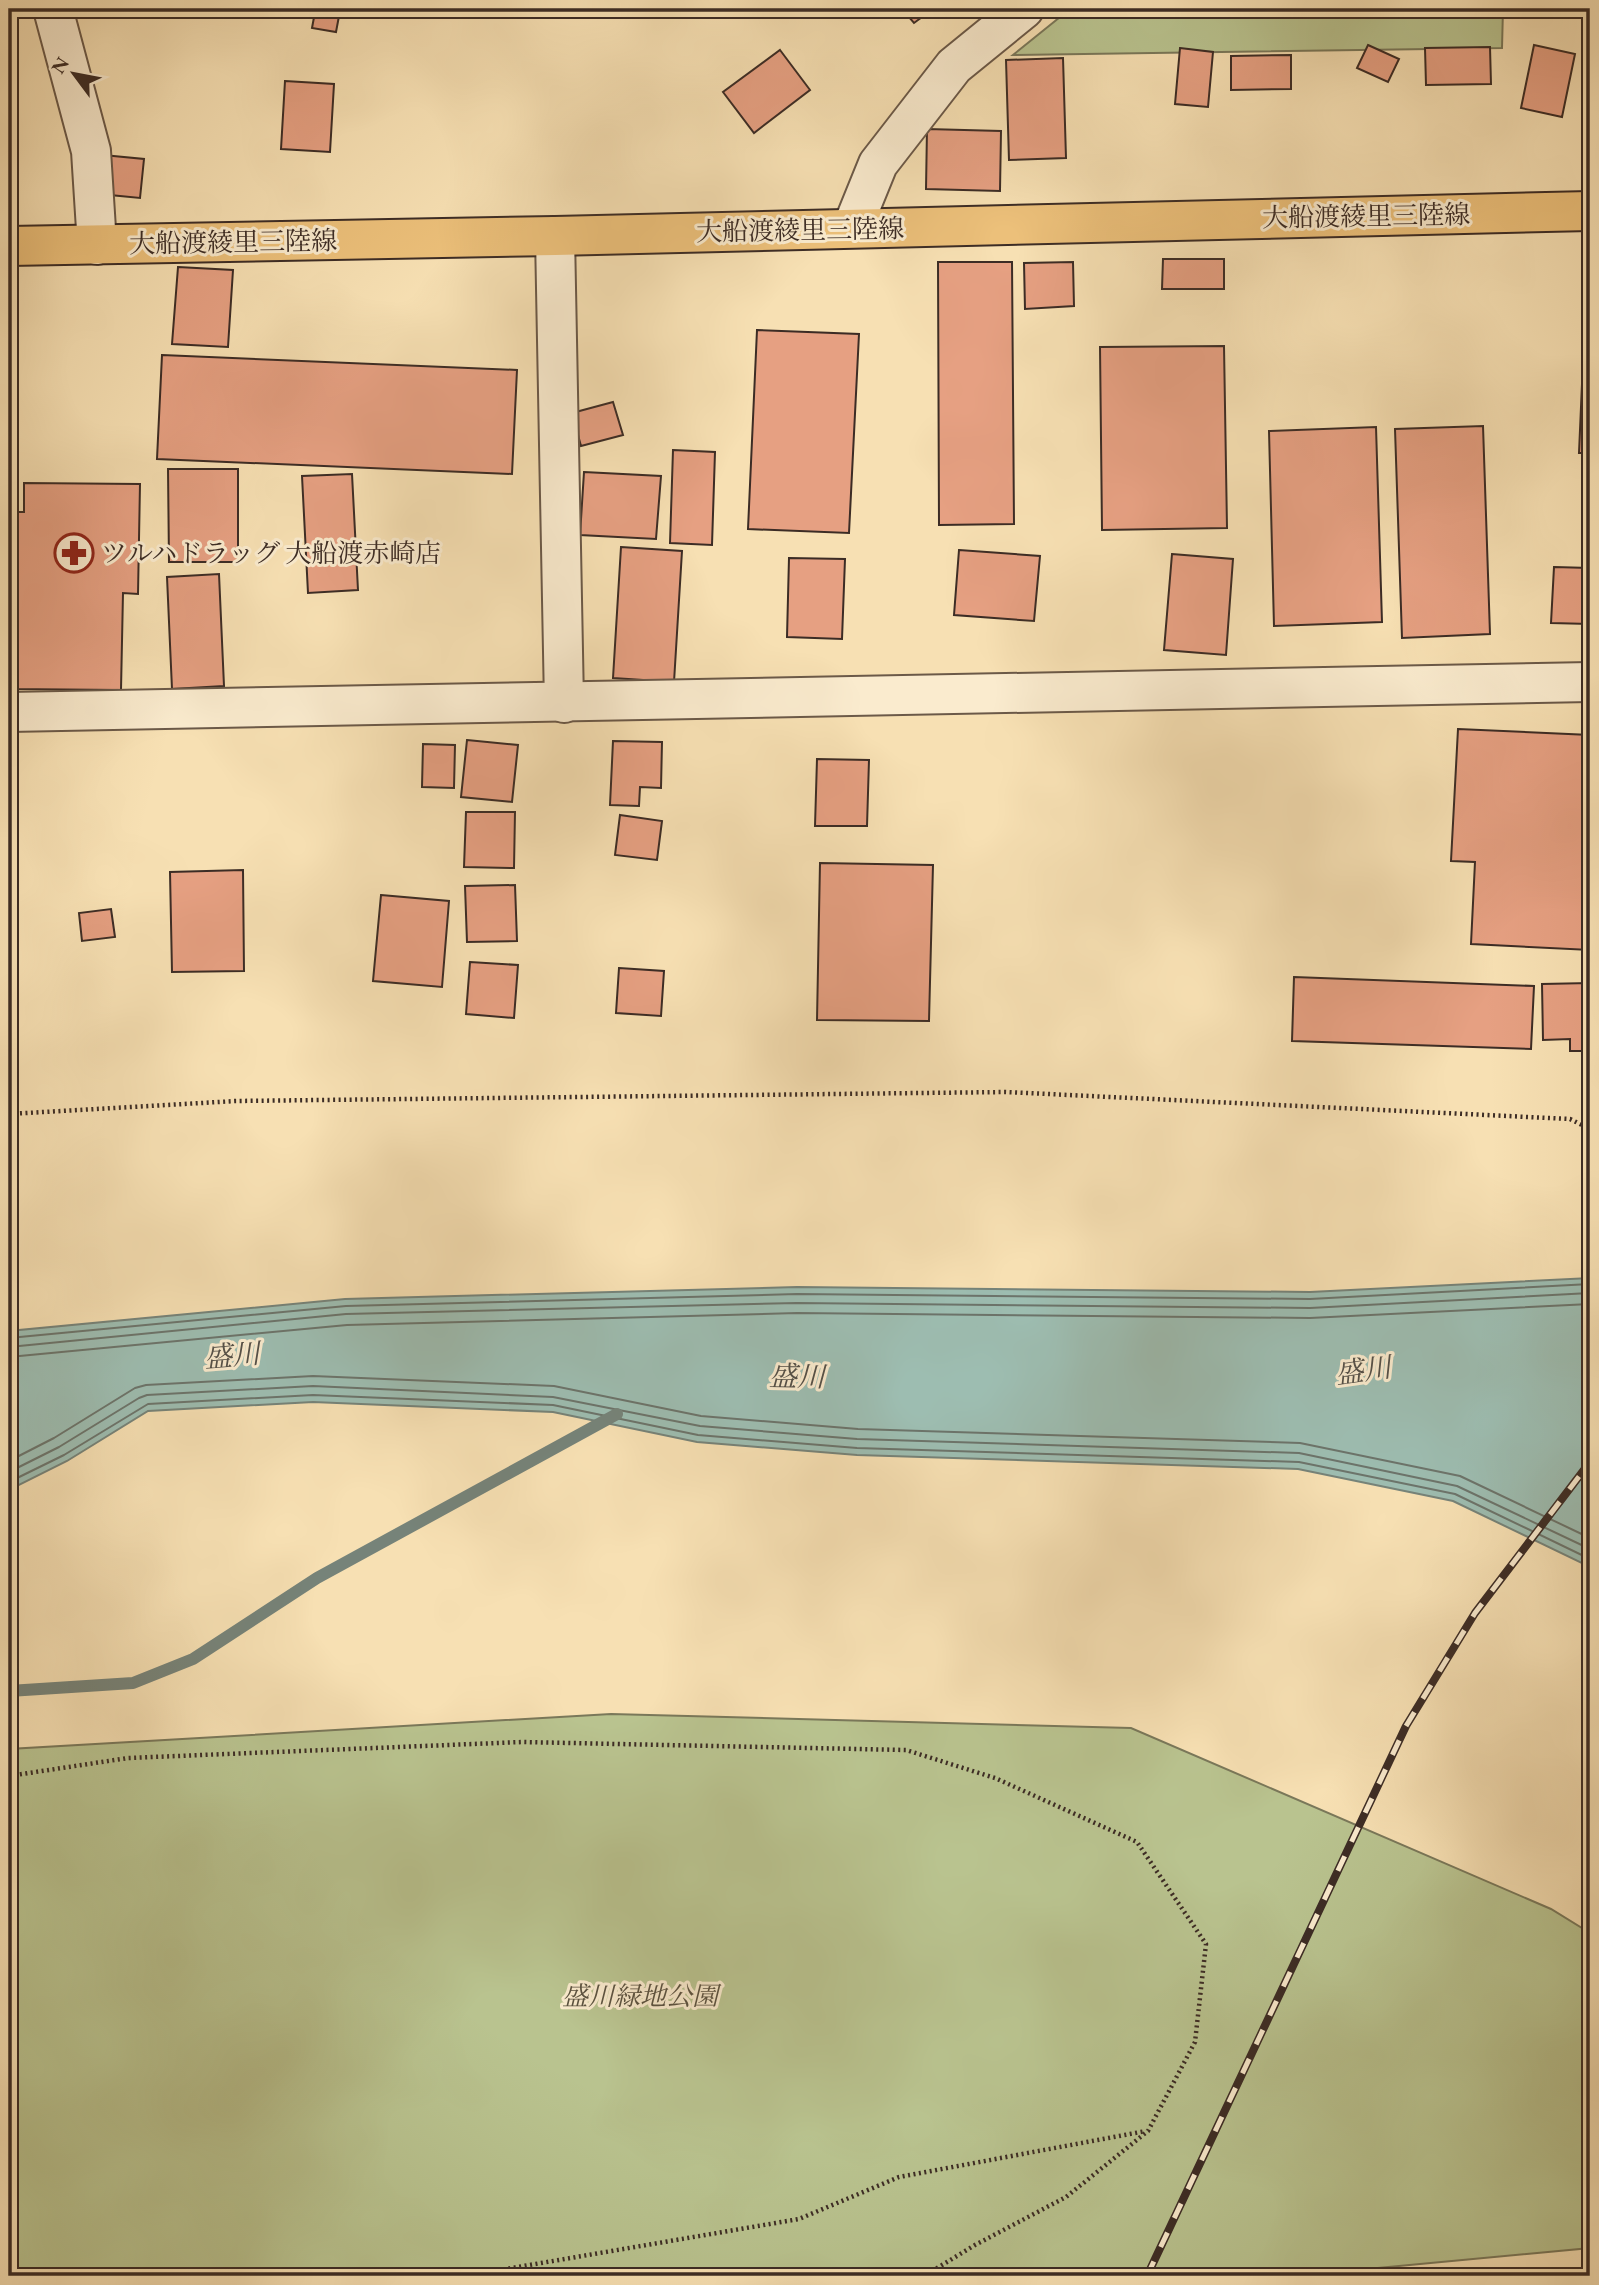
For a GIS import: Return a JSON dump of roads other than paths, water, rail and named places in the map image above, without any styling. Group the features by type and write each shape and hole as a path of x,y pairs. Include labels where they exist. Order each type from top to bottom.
{"main road":[{"name":"大船渡綾里三陸線","path":"9,246 1590,211"}],"street":[{"path":"53,9 91,151 97,244"},
{"path":"852,229 878,164 954,65 1024,9"},
{"path":"555,236 564,703"},
{"path":"9,712 1590,682"}],"water":[{"name":"盛川","path":"1590,1278 1590,1567 1453,1501 1298,1469 857,1455 697,1442 553,1412 313,1402 148,1411 67,1461 9,1490 9,1331 345,1299 797,1287 1310,1292"}],"waterway":[{"path":"9,1691 133,1683 193,1659 317,1578 617,1414"}],"railway":[{"path":"1147,2276 1406,1726 1475,1613 1590,1462"}],"place":[{"name":"ツルハドラッグ 大船渡赤崎店","path":"74,553"}],"park label":[{"name":"盛川緑地公園","path":"640,1996"}]}
